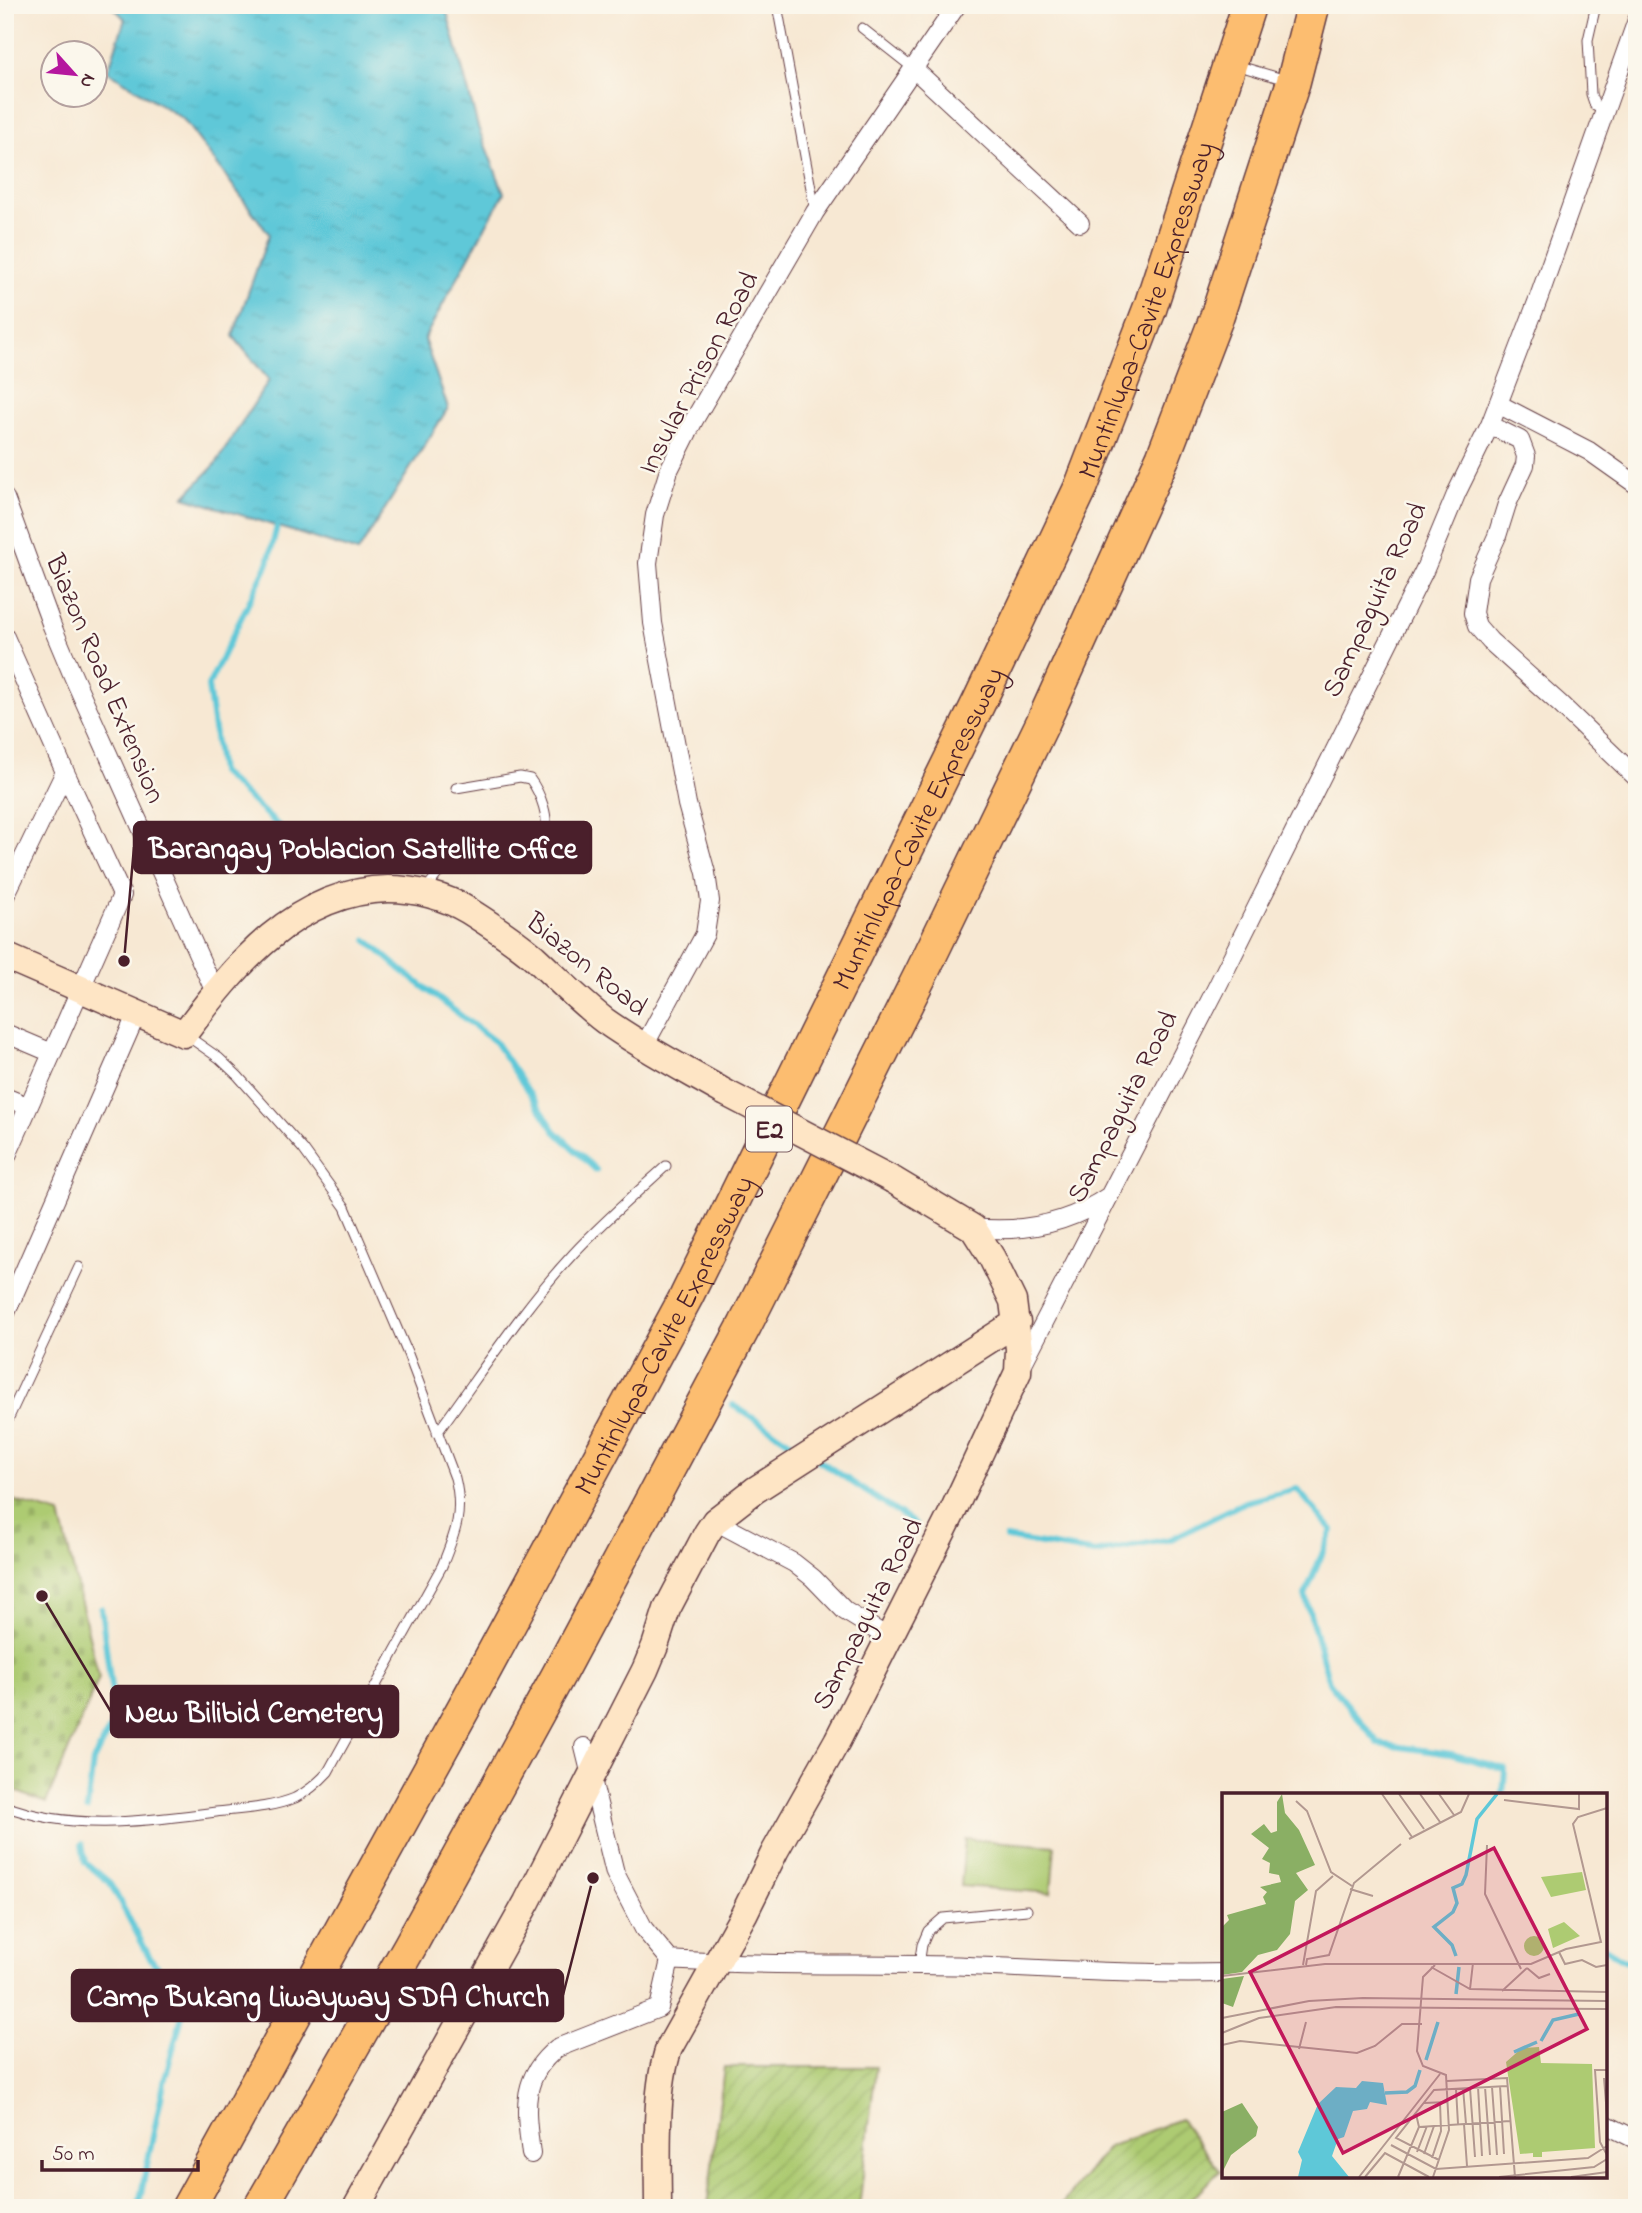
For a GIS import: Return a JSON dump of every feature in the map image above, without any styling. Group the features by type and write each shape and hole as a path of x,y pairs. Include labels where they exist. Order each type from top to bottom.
{"highway":[{"name":"Muntinlupa-Cavite Expressway","path":"188,2208 472,1693 685,1297 979,702 1081,487 1150,308 1250,5"},
{"name":"E2","path":"260,2208 410,1946 567,1660 745,1325 929,958 1044,720 1163,457 1216,319 1293,83 1313,5"}],"street":[{"name":"Insular Prison Road","path":"643,1046 705,934 710,901 706,873 687,804 653,623 648,564 655,515 669,470 694,420 815,212 957,5"},
{"name":"Sampaguita Road","path":"658,2208 664,2063 775,1851 837,1741 952,1513 1018,1372 1112,1193 1425,569 1457,492 1490,425 1539,297 1637,20"},
{"path":"914,69 1080,223"},
{"path":"1498,404 1589,451 1637,485"},
{"path":"1490,425 1520,440 1526,456 1525,465 1478,578 1473,613 1477,626 1637,778"},
{"name":"Biazon Road Extension","path":"5,498 73,676 215,992"},
{"path":"5,638 13,670 65,772 122,895 5,1160"},
{"path":"6,890 65,772"},
{"name":"Biazon Road","path":"184,1034 238,965 296,916 318,905 366,890 401,889 450,901 468,910 530,954 603,1019 643,1046 724,1092 893,1180 973,1228 1004,1231 1051,1223 1073,1217 1112,1193"},
{"path":"5,956 184,1034"},
{"path":"5,1315 137,1013"},
{"path":"5,1033 52,1053"},
{"path":"5,1097 27,1107"},
{"name":"Biazon Road","path":"973,1228 992,1258 1013,1301 1019,1349 1018,1372"},
{"path":"356,2208 527,1902 645,1670 667,1609 715,1521 755,1490 1017,1322"},
{"path":"715,1521 794,1563 845,1611 889,1638"},
{"path":"584,1746 615,1873 644,1929 670,1960 919,1965 1160,1975 1222,1973"},
{"path":"659,2008 670,1960"},
{"path":"659,2008 680,2029"},
{"path":"531,2154 526,2112 528,2091 536,2069 545,2057 557,2048 659,2008"},
{"path":"1607,2125 1637,2140"}],"lane":[{"path":"777,5 815,212"},
{"path":"1596,5 1588,40 1591,94 1595,106 1605,111"},
{"path":"862,28 914,69"},
{"path":"1231,63 1293,83"},
{"path":"423,893 449,859 463,853 542,835 546,830 547,822 535,785 530,779 520,776 456,788"},
{"path":"5,1806 64,1821 118,1823 265,1806 292,1799 312,1789 328,1772 442,1566 455,1534 460,1500 456,1478 408,1354 345,1207 303,1149 238,1076 219,1058 184,1034"},
{"path":"437,1433 521,1317 573,1254 620,1207 666,1167"},
{"path":"5,1426 79,1267"},
{"path":"919,1965 922,1945 928,1931 943,1917 1027,1910"}],"green space":[{"path":"5,1498 60,1514 99,1678 46,1803 5,1787"},
{"path":"965,1839 1055,1846 1051,1893 961,1886"},
{"path":"724,2067 876,2067 859,2208 707,2207"},
{"path":"1180,2119 1220,2171 1181,2208 1059,2208 1108,2147"}],"water":[{"path":"111,5 445,5 478,127 504,193 424,339 448,408 358,552 184,497 215,465 269,380 233,336 269,234 183,119 108,71 125,19"}],"waterway":[{"path":"277,526 268,563 208,686 220,772 317,861"},
{"path":"367,940 495,1042 555,1131 596,1170"},
{"path":"733,1405 805,1452"},
{"path":"817,1459 915,1524"},
{"path":"1006,1538 1095,1553 1171,1539 1245,1502 1297,1489 1332,1530 1305,1595 1329,1682 1379,1744 1451,1754 1505,1769 1503,1793"},
{"path":"87,1809 93,1761 115,1719 101,1608"},
{"path":"82,1844 85,1862 110,1883 149,1956 185,2005 165,2078 138,2208"},
{"path":"1607,1949 1637,1968"}],"place":[{"name":"Barangay Poblacion Satellite Office","path":"124,961"},
{"name":"New Bilibid Cemetery","path":"42,1596"},
{"name":"Camp Bukang Liwayway SDA Church","path":"593,1878"}]}
